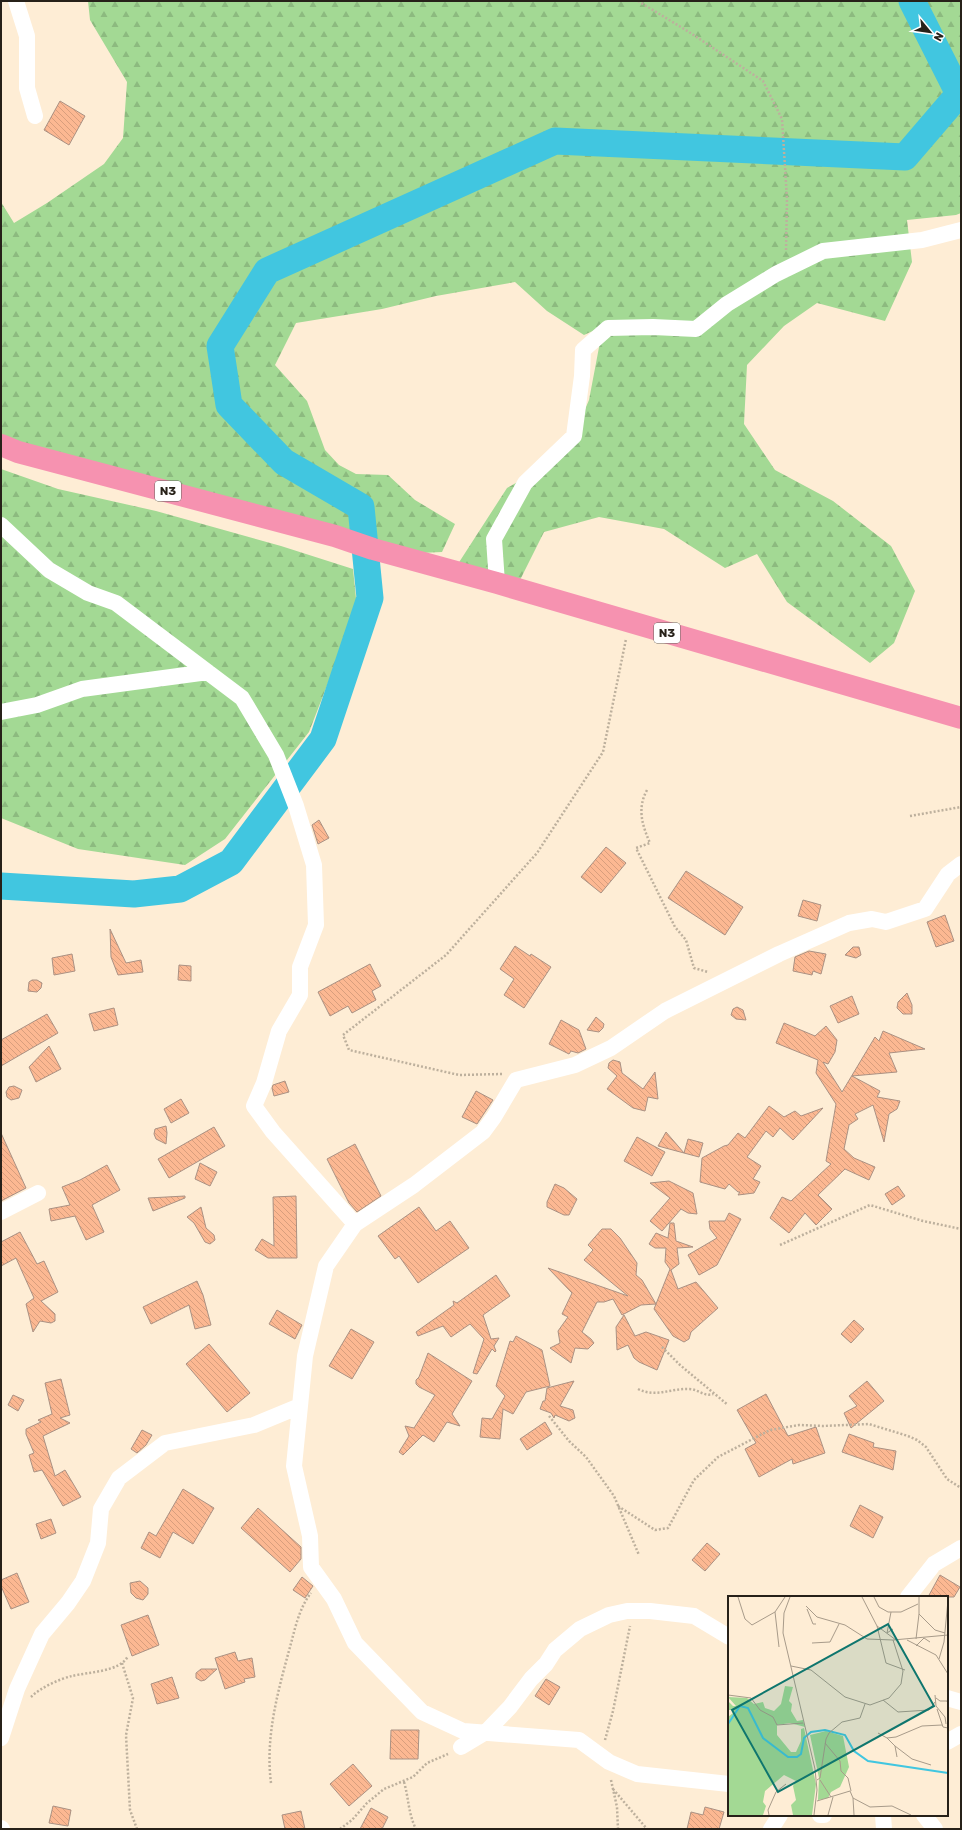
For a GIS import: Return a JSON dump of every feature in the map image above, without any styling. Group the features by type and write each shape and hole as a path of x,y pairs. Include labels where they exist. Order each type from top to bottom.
{"highway":[{"name":"N3","path":"1,445 18,452 335,536 373,549 497,583 961,718"}],"street":[{"path":"16,1 27,36 26,88 35,116"},
{"path":"497,583 494,539 525,483 574,436 582,376 583,350 608,328 653,327 696,329 728,304 786,269 823,251 922,240 961,230"},
{"path":"1,525 49,570 88,593 116,603 242,698 276,755 296,806 314,865 316,925 300,967 300,995 279,1030 264,1083 254,1106 273,1132 355,1224"},
{"path":"1,712 37,705 82,689 208,672"},
{"path":"728,1784 637,1774 609,1762 579,1740 463,1731 422,1712 355,1643 334,1599 311,1567 310,1536 294,1466 305,1356 326,1266 355,1224 414,1185 483,1132 494,1117 516,1080 575,1065 611,1048 665,1011 779,954 849,923 872,919 886,922 925,908 948,874 961,864"},
{"path":"1,1212 38,1193"},
{"path":"1,1738 18,1690 42,1634 68,1603 83,1581 98,1543 101,1509 119,1478 165,1443 254,1425 300,1406"},
{"path":"909,1596 934,1564 961,1548"},
{"path":"461,1747 486,1732 510,1707 531,1679 546,1664 555,1650 580,1629 609,1615 635,1611 650,1611 694,1616 728,1636"},
{"path":"948,1698 961,1702"},
{"path":"948,1741 961,1734"},
{"path":"771,1829 780,1816"},
{"path":"883,1816 884,1829"},
{"path":"925,1816 935,1829"}],"path":[{"path":"638,1 689,32 763,81 782,119 787,199 786,269"},
{"path":"505,1074 458,1075 348,1050 343,1035 446,955 537,853 603,752 630,622"},
{"path":"647,790 644,795 640,814 650,843 636,848 674,927 686,940 694,968 730,979"},
{"path":"910,816 961,807"},
{"path":"780,1245 870,1205 923,1221 961,1229"},
{"path":"662,1347 713,1394 728,1405"},
{"path":"638,1389 648,1394 690,1389 708,1395 713,1394"},
{"path":"549,1416 601,1477 614,1496 639,1555"},
{"path":"618,1506 655,1530 668,1528 694,1480 718,1457 770,1430 799,1425 823,1426 869,1424 908,1436 926,1447 947,1479 961,1488"},
{"path":"272,1783 270,1769 275,1700 301,1609 313,1592 311,1567"},
{"path":"618,1829 617,1807 612,1789 609,1762 604,1744 606,1732 613,1711 631,1620 635,1611"},
{"path":"26,1702 36,1692 70,1676 110,1668 122,1663 128,1656"},
{"path":"122,1663 133,1698 126,1735 130,1810 137,1829"},
{"path":"340,1829 352,1820 384,1789 404,1782 427,1763 461,1747"},
{"path":"404,1782 408,1797 410,1816 416,1829"},
{"path":"612,1789 647,1829"}],"green space":[{"path":"88,1 961,2 961,213 956,215 907,220 912,262 885,321 817,303 784,326 747,365 744,424 775,470 833,501 891,546 915,591 894,643 870,663 787,602 757,554 725,568 664,529 599,517 544,532 517,586 456,567 507,488 566,454 589,400 600,342 617,320 584,335 547,311 515,282 436,296 382,309 296,323 275,365 307,401 325,450 339,465 356,474 388,475 415,500 455,524 442,552 375,555 1,436 1,202 14,223 47,203 104,164 123,138 127,82 90,20"},
{"path":"1,469 58,489 156,511 281,546 353,569 357,608 309,732 225,839 185,865 78,849 1,818"}],"building":[{"path":"60,101 85,116 69,145 44,130"},
{"path":"319,820 329,838 318,844 312,825"},
{"path":"606,847 626,863 601,893 581,877"},
{"path":"686,871 743,907 725,935 668,898"},
{"path":"803,900 821,905 817,921 798,916"},
{"path":"945,915 954,941 936,947 927,922"},
{"path":"110,929 126,963 141,960 143,972 118,975 111,957"},
{"path":"515,946 551,967 524,1008 504,995 514,979 500,969"},
{"path":"853,947 859,947 861,955 856,958 845,955"},
{"path":"809,951 826,954 821,974 813,971 812,975 793,971 795,957"},
{"path":"72,954 75,971 54,975 52,958"},
{"path":"370,964 381,986 372,991 376,1000 352,1013 348,1006 330,1016 318,992"},
{"path":"179,965 191,966 191,981 178,980"},
{"path":"32,980 37,980 42,983 41,988 37,992 28,991 29,982"},
{"path":"907,993 912,1005 912,1014 903,1014 897,1008 898,1002"},
{"path":"852,996 859,1014 838,1023 830,1006"},
{"path":"737,1007 743,1010 746,1020 736,1019 731,1015 733,1009"},
{"path":"114,1008 118,1025 94,1031 89,1014"},
{"path":"47,1014 58,1033 1,1066 1,1040"},
{"path":"596,1017 604,1024 603,1028 599,1032 587,1030"},
{"path":"561,1020 579,1030 586,1049 578,1053 571,1051 569,1054 549,1044"},
{"path":"784,1023 815,1036 826,1026 837,1040 835,1052 828,1064 823,1062 842,1092 875,1037 879,1041 883,1031 925,1049 889,1053 897,1072 852,1076 880,1091 877,1097 900,1101 897,1109 889,1114 884,1142 873,1105 855,1114 858,1119 849,1125 844,1149 854,1158 875,1167 869,1180 845,1169 818,1195 832,1209 816,1225 805,1213 789,1233 770,1218 782,1197 791,1201 831,1164 826,1161 836,1104 816,1073 818,1060 776,1043"},
{"path":"49,1046 61,1069 36,1082 29,1067"},
{"path":"613,1060 620,1062 622,1073 643,1089 655,1072 658,1099 648,1097 645,1111 633,1108 607,1089 617,1076 608,1068 609,1063"},
{"path":"285,1081 289,1092 274,1096 272,1088 273,1085"},
{"path":"14,1086 22,1090 19,1098 11,1100 7,1097 6,1092 9,1087"},
{"path":"476,1091 493,1100 477,1124 462,1117"},
{"path":"181,1099 189,1113 171,1123 164,1109"},
{"path":"769,1106 784,1117 795,1111 801,1116 823,1108 793,1140 780,1128 773,1137 766,1131 747,1157 761,1166 753,1179 760,1182 754,1193 738,1195 740,1192 729,1184 725,1189 700,1182 702,1158 728,1145 738,1133 745,1138"},
{"path":"166,1126 166,1144 156,1139 154,1134 155,1129"},
{"path":"214,1127 225,1146 169,1178 158,1159"},
{"path":"666,1132 684,1153 658,1146"},
{"path":"1,1133 26,1188 1,1201"},
{"path":"637,1137 665,1152 652,1176 624,1161"},
{"path":"688,1139 703,1143 699,1157 684,1153"},
{"path":"355,1144 381,1196 357,1212 349,1203 327,1159"},
{"path":"200,1163 217,1172 210,1186 195,1179"},
{"path":"107,1165 120,1190 92,1205 104,1232 86,1240 75,1216 51,1221 49,1209 70,1205 62,1187 80,1180"},
{"path":"669,1181 693,1193 697,1214 688,1213 681,1209 662,1231 650,1221 670,1198 650,1183"},
{"path":"555,1184 564,1188 577,1199 569,1215 564,1215 547,1207 547,1202"},
{"path":"898,1186 905,1196 892,1205 885,1194"},
{"path":"185,1196 185,1198 153,1211 148,1198"},
{"path":"296,1196 297,1258 268,1258 255,1250 262,1239 274,1246 273,1197"},
{"path":"201,1207 206,1228 214,1235 215,1240 210,1244 205,1242 194,1223 187,1217"},
{"path":"419,1207 436,1231 450,1221 469,1248 418,1283 399,1256 395,1259 378,1236"},
{"path":"729,1213 741,1219 717,1265 699,1275 688,1255 717,1238 710,1229 709,1221 725,1221"},
{"path":"670,1223 674,1223 676,1241 693,1247 677,1248 679,1264 671,1270 678,1289 696,1282 718,1308 691,1332 689,1339 684,1342 673,1336 654,1309 670,1269 665,1262 666,1248 655,1248 649,1244 656,1233 668,1238"},
{"path":"602,1229 611,1229 620,1238 637,1263 636,1275 642,1280 656,1304 641,1305 622,1315 613,1299 604,1302 597,1302 582,1332 594,1343 588,1349 575,1348 571,1363 550,1348 560,1343 558,1331 568,1317 562,1314 572,1293 548,1268 628,1296 584,1260 593,1250 588,1245"},
{"path":"20,1232 37,1264 44,1261 58,1292 41,1301 55,1314 55,1321 51,1323 40,1321 33,1332 26,1304 34,1298 16,1258 1,1266 1,1242"},
{"path":"496,1275 510,1296 483,1315 491,1339 499,1338 494,1346 496,1351 495,1352 492,1349 477,1374 473,1373 484,1339 470,1324 451,1337 443,1326 418,1336 416,1332 454,1305 453,1301 457,1303"},
{"path":"197,1281 203,1295 211,1325 195,1329 189,1305 151,1324 143,1307"},
{"path":"277,1310 302,1325 295,1339 269,1324"},
{"path":"624,1315 635,1336 646,1332 669,1340 657,1370 639,1362 634,1358 628,1345 617,1350 616,1327"},
{"path":"854,1320 864,1329 851,1343 841,1334"},
{"path":"351,1329 374,1342 352,1379 329,1366"},
{"path":"516,1336 542,1350 550,1386 526,1392 513,1414 503,1409 500,1439 480,1437 482,1418 492,1419 505,1396 496,1386 510,1341 513,1342"},
{"path":"209,1344 250,1393 227,1412 186,1364"},
{"path":"428,1353 472,1381 452,1414 460,1426 447,1422 434,1442 423,1435 403,1455 399,1452 409,1436 405,1426 414,1428 435,1395 416,1384 416,1380 419,1377"},
{"path":"61,1379 70,1415 60,1418 70,1423 43,1436 55,1476 65,1470 81,1497 63,1506 42,1470 34,1472 29,1455 34,1453 26,1434 26,1429 41,1422 38,1420 52,1414 45,1383"},
{"path":"574,1381 560,1406 573,1410 575,1418 569,1421 555,1415 554,1418 551,1413 540,1409 543,1401 545,1401 547,1388"},
{"path":"867,1381 884,1401 851,1428 844,1413 857,1406 849,1396"},
{"path":"766,1394 788,1436 816,1427 825,1453 793,1464 792,1459 759,1477 745,1449 756,1443 737,1410"},
{"path":"13,1395 24,1400 18,1411 8,1405"},
{"path":"545,1422 552,1434 527,1450 520,1439"},
{"path":"142,1430 152,1435 146,1445 137,1453 131,1449"},
{"path":"849,1434 874,1443 873,1447 896,1451 893,1470 842,1452"},
{"path":"183,1489 214,1508 193,1544 173,1532 160,1558 141,1548 149,1532 156,1536"},
{"path":"860,1505 883,1517 873,1538 850,1526"},
{"path":"258,1508 301,1547 301,1559 290,1572 241,1528"},
{"path":"51,1519 56,1533 41,1539 36,1524"},
{"path":"707,1543 720,1554 705,1571 692,1560"},
{"path":"17,1573 29,1602 11,1609 1,1586 1,1580"},
{"path":"940,1575 960,1587 954,1597 929,1596"},
{"path":"302,1577 313,1586 305,1598 293,1590"},
{"path":"140,1581 148,1588 148,1594 143,1600 136,1598 131,1593 130,1583"},
{"path":"148,1615 159,1645 132,1656 121,1625"},
{"path":"235,1652 238,1661 252,1658 255,1677 244,1679 245,1682 225,1689 215,1658"},
{"path":"201,1669 217,1669 205,1680 201,1681 196,1678 196,1673"},
{"path":"172,1677 179,1698 157,1704 151,1684"},
{"path":"546,1679 560,1687 549,1705 535,1696"},
{"path":"391,1730 419,1730 418,1759 390,1759"},
{"path":"353,1764 372,1786 349,1806 330,1784"},
{"path":"53,1806 71,1810 68,1826 49,1823"},
{"path":"705,1807 724,1812 719,1829 687,1829 691,1812 703,1815"},
{"path":"371,1808 388,1817 382,1829 360,1829"},
{"path":"301,1811 305,1829 285,1829 282,1815"}],"waterway":[{"path":"1,886 134,894 180,889 231,862 323,739 370,598 361,507 284,462 229,405 220,346 267,271 555,141 905,157 959,94 912,1"}]}
